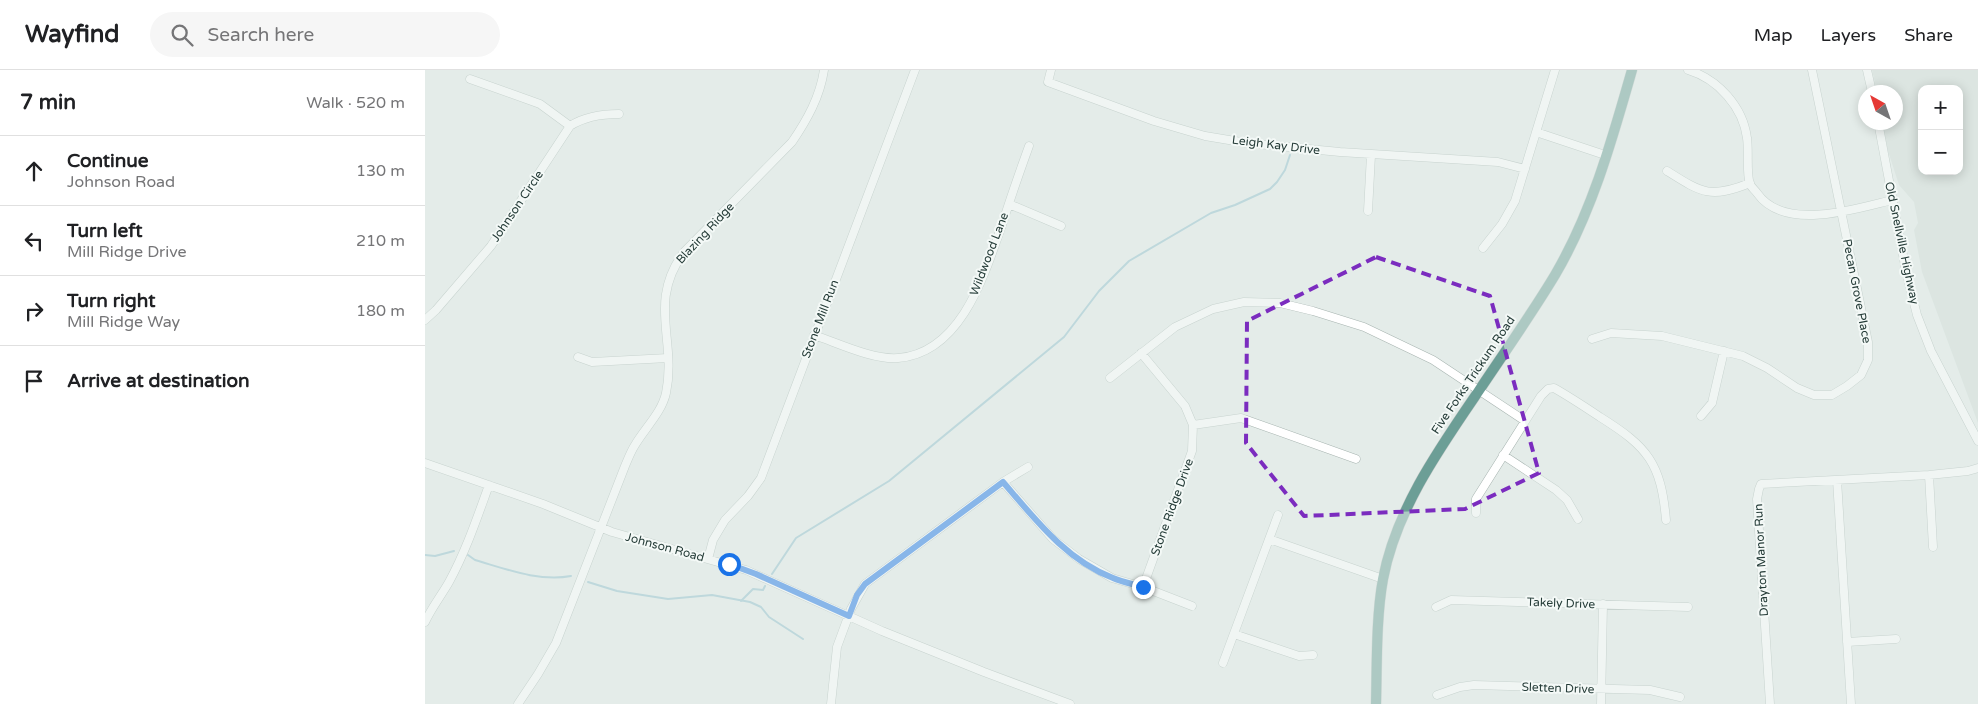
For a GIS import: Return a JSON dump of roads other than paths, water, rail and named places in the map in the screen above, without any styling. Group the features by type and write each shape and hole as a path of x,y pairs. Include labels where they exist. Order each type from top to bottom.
{"main road":[{"name":"Five Forks Trickum Road","path":"1377,704 1378,632 1383,579 1395,536 1405,512 1447,436 1479,391 1566,254 1593,193 1632,70"}],"street":[{"name":"Blazing Ridge","path":"517,704 538,674 555,643 600,528 635,446 666,395 669,358 665,290 676,263 683,252 792,142 804,125 813,106 823,70"},
{"name":"Stone Mill Run","path":"708,559 713,540 725,520 748,496 761,478 915,70"},
{"name":"Leigh Kay Drive","path":"1051,70 1048,82 1154,122 1205,136 1247,143 1371,155 1499,162 1525,169"},
{"path":"1483,248 1510,213 1555,70"},
{"path":"1688,70 1710,80 1729,97 1741,116 1747,137 1750,184 1761,199 1777,210 1803,215 1841,212 1892,200"},
{"name":"Pecan Grove Place","path":"1592,339 1611,333 1662,336 1724,351 1743,356 1767,368 1797,388 1815,395 1832,395 1861,375 1868,360 1868,342 1812,70"},
{"path":"1867,70 1870,85"},
{"path":"470,79 540,104 570,126 602,114 619,114"},
{"name":"Johnson Circle","path":"425,320 436,310 491,246 570,126"},
{"name":"Old Snellville Highway","path":"1879,130 1906,271 1917,315 1931,351 1978,441"},
{"path":"1536,132 1605,155"},
{"name":"Wildwood Lane","path":"814,335 881,358 896,359 912,356 929,348 945,336 968,308 981,282 1029,146"},
{"path":"1368,211 1371,155"},
{"path":"1667,171 1695,189 1713,194 1750,184"},
{"path":"1009,204 1061,226"},
{"path":"1110,378 1175,327 1213,309 1244,302 1279,303 1313,310 1364,327 1433,360 1525,421"},
{"path":"1701,416 1712,403 1724,351"},
{"name":"Stone Ridge Drive","path":"1141,353 1185,406 1193,425 1192,451 1143,587"},
{"path":"578,357 592,362 669,358"},
{"path":"1476,513 1476,499 1503,455 1541,396 1548,389 1554,388 1624,432 1643,448 1655,466 1661,487 1666,520"},
{"path":"1193,425 1241,418 1356,459"},
{"path":"1503,455 1556,490 1567,500 1579,519"},
{"name":"Johnson Road","path":"425,463 543,504 600,528 756,574 958,662 1070,704"},
{"path":"831,704 837,647 857,595 865,584 1003,482 1028,467"},
{"name":"Drayton Manor Run","path":"1770,704 1757,499 1761,484 1929,476 1978,468"},
{"path":"1929,476 1933,547"},
{"path":"1837,480 1851,704"},
{"path":"1003,482 1053,539 1079,559 1112,578 1143,587 1192,606"},
{"path":"425,622 431,608 449,583 470,540 489,485"},
{"path":"1223,663 1278,515"},
{"path":"1269,539 1383,579"},
{"name":"Takely Drive","path":"1436,607 1451,600 1688,607"},
{"path":"1601,704 1603,604"},
{"path":"1234,634 1299,656 1313,655"},
{"path":"1847,642 1896,639"},
{"name":"Sletten Drive","path":"1437,695 1469,686 1650,690 1680,697"}],"waterway":[{"path":"772,574 796,538 889,481 1064,337 1099,291 1129,261 1211,213 1235,205 1270,189 1285,170 1290,155"},
{"path":"425,555 435,556 454,551"},
{"path":"468,555 475,560 523,574 547,577 571,576"},
{"path":"588,582 617,591 668,599 712,595 750,602 761,607 769,617 803,639"},
{"path":"741,601 753,589 763,590 765,586"}]}
